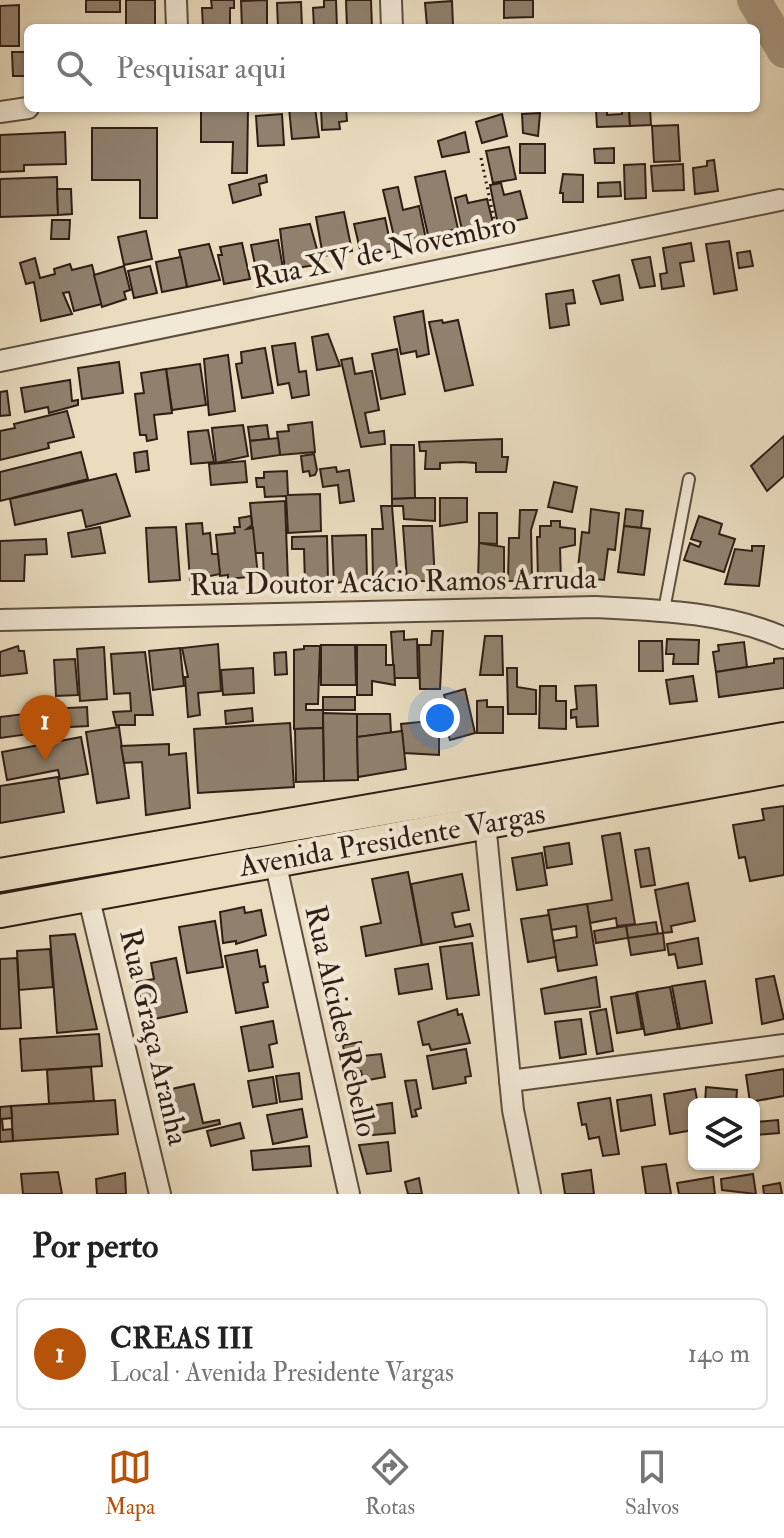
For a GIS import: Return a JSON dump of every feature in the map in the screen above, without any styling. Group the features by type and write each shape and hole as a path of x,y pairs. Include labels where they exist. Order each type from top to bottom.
{"main road":[{"name":"Avenida Presidente Vargas","path":"0,875 784,739"},
{"name":"Avenida Presidente Vargas","path":"0,911 784,768"}],"street":[{"path":"176,0 177,24"},
{"path":"391,0 392,24"},
{"path":"0,112 24,109"},
{"name":"Rua XV de Novembro","path":"0,361 780,200"},
{"name":"Rua Doutor Acácio Ramos Arruda","path":"0,620 546,607 664,610 727,620 784,638"},
{"path":"485,823 510,1081 530,1194"},
{"name":"Rua Alcides Rebello","path":"275,861 349,1194"},
{"name":"Rua Graça Aranha","path":"88,895 160,1194"},
{"path":"510,1081 784,1045"}],"lane":[{"path":"664,610 689,479"}],"path":[{"path":"481,158 502,257"}],"building":[{"path":"86,0 120,0 120,12 86,12"},
{"path":"126,0 155,0 155,24 126,24"},
{"path":"211,0 234,0 234,8 230,8 230,24 203,24 202,8 212,8"},
{"path":"267,0 267,24 242,24 241,1"},
{"path":"324,0 336,0 337,24 314,24 313,8 324,7"},
{"path":"346,0 371,0 372,24 347,24"},
{"path":"504,0 533,0 533,17 504,18"},
{"path":"452,1 453,24 427,24 425,3"},
{"path":"301,2 302,24 278,24 277,3"},
{"path":"19,5 19,46 0,46 0,6"},
{"path":"12,52 24,52 24,76 13,76"},
{"path":"201,112 248,112 247,173 232,173 233,142 201,142"},
{"path":"289,112 316,112 319,137 292,139"},
{"path":"321,112 346,112 347,121 339,122 340,129 322,130"},
{"path":"596,112 629,112 630,126 597,127"},
{"path":"629,112 650,112 651,125 630,126"},
{"path":"540,113 538,136 523,133 522,114"},
{"path":"282,114 284,145 258,146 256,116"},
{"path":"502,114 507,136 482,143 476,122"},
{"path":"678,125 680,161 654,162 652,126"},
{"path":"92,128 157,128 157,218 140,218 140,180 92,180"},
{"path":"65,132 66,164 24,165 24,171 0,172 0,135"},
{"path":"465,132 469,152 442,157 438,141"},
{"path":"520,144 545,144 545,173 520,173"},
{"path":"509,147 516,179 493,183 486,151"},
{"path":"614,148 614,163 595,163 594,149"},
{"path":"714,160 718,191 695,194 693,168 707,166 707,161"},
{"path":"645,164 646,198 625,199 624,165"},
{"path":"683,164 684,190 653,191 651,166"},
{"path":"445,171 458,229 428,235 415,177"},
{"path":"563,174 583,175 583,202 563,202 563,193 560,193"},
{"path":"266,175 267,182 259,184 261,195 233,203 229,185"},
{"path":"57,177 58,215 0,217 0,179"},
{"path":"620,182 621,196 598,197 598,183"},
{"path":"501,183 504,195 520,191 527,218 498,225 490,185"},
{"path":"398,187 403,210 419,206 426,239 396,245 383,190"},
{"path":"57,189 71,189 72,214 58,215"},
{"path":"466,195 468,203 487,199 493,223 462,230 455,198"},
{"path":"344,212 352,251 323,256 316,217"},
{"path":"385,218 392,251 362,258 354,224"},
{"path":"52,220 70,220 69,239 51,239"},
{"path":"310,224 321,264 285,270 280,229"},
{"path":"146,231 152,259 124,265 118,237"},
{"path":"278,240 284,274 258,279 251,245"},
{"path":"729,241 737,290 714,294 706,244"},
{"path":"242,243 250,279 224,284 218,255 222,255 220,247"},
{"path":"691,243 694,261 680,263 684,286 662,289 660,274 667,273 663,248"},
{"path":"209,244 220,280 187,287 179,250"},
{"path":"750,251 753,266 739,268 737,253"},
{"path":"181,257 187,287 162,292 156,262"},
{"path":"650,257 655,286 640,288 632,260"},
{"path":"35,258 40,278 55,274 54,269 70,264 72,270 92,265 102,304 74,311 69,292 63,293 72,314 41,321 34,282 26,284 20,263"},
{"path":"124,266 130,290 124,292 126,299 102,307 94,275"},
{"path":"150,266 157,293 134,298 128,271"},
{"path":"619,275 623,300 601,304 593,281"},
{"path":"573,290 575,303 566,304 569,325 550,328 546,294"},
{"path":"423,311 429,354 417,357 416,351 401,354 394,317"},
{"path":"442,320 443,323 458,320 473,385 445,391 429,322"},
{"path":"328,334 340,366 317,370 312,337"},
{"path":"295,343 299,372 306,371 309,395 292,398 289,383 278,385 272,346"},
{"path":"265,348 273,393 242,398 236,364 242,363 241,352"},
{"path":"397,349 405,394 381,399 372,354"},
{"path":"228,355 235,411 209,415 204,359"},
{"path":"352,358 355,374 372,371 379,410 365,413 369,433 384,431 385,444 361,447 341,360"},
{"path":"119,362 123,393 82,399 78,368"},
{"path":"200,364 206,405 172,410 166,369"},
{"path":"166,369 172,413 154,415 157,439 147,441 146,435 140,435 135,394 144,393 141,373"},
{"path":"70,380 72,401 78,400 78,405 49,413 48,407 25,412 21,388"},
{"path":"7,391 10,415 0,416 0,392"},
{"path":"67,411 74,437 48,443 49,448 0,460 0,431 15,428 14,424"},
{"path":"312,422 315,452 280,455 277,432 289,431 288,425"},
{"path":"243,425 248,456 216,463 212,428"},
{"path":"267,425 269,439 250,441 248,427"},
{"path":"208,430 214,462 191,464 188,432"},
{"path":"784,436 784,476 767,491 751,466"},
{"path":"278,438 280,455 252,459 250,441"},
{"path":"502,439 502,457 508,457 506,472 476,472 476,463 462,462 440,463 440,469 425,469 426,451 420,451 419,442"},
{"path":"391,445 414,445 415,498 392,499"},
{"path":"147,451 149,470 136,472 134,453"},
{"path":"81,452 88,479 0,501 0,472"},
{"path":"314,454 317,470 315,475 310,476 309,471 303,472 301,456"},
{"path":"245,461 247,482 211,485 209,464"},
{"path":"336,467 337,472 349,470 354,501 340,503 338,485 323,487 320,469"},
{"path":"287,471 288,495 320,494 321,531 288,533 286,496 265,497 264,487 257,487 256,478 264,478 264,472"},
{"path":"116,474 130,516 86,527 82,510 15,525 10,499"},
{"path":"554,482 577,487 572,512 548,507"},
{"path":"435,498 435,521 404,519 403,506 392,506 392,499"},
{"path":"440,498 467,498 467,522 440,526"},
{"path":"285,501 288,582 264,581 263,553 255,553 250,503"},
{"path":"381,506 392,506 398,581 373,578 372,529 383,529"},
{"path":"591,509 619,513 615,550 608,549 604,580 577,577 582,532 589,533"},
{"path":"626,509 643,511 641,528 624,526"},
{"path":"520,510 537,510 531,530 532,581 508,581 509,538 519,538"},
{"path":"479,513 497,513 497,544 479,543"},
{"path":"251,516 252,525 247,529 253,528 258,576 228,579 228,575 220,576 216,535 235,533 234,527 240,527 239,518"},
{"path":"699,516 722,524 719,534 735,539 724,572 684,560 690,543 699,547 701,542 691,539"},
{"path":"551,521 560,521 560,527 575,529 575,545 560,548 561,581 538,581 537,537 540,537 540,526 551,526"},
{"path":"202,523 203,534 210,533 212,554 218,554 220,574 190,580 186,524"},
{"path":"403,526 432,526 435,581 407,581"},
{"path":"624,526 650,529 644,575 618,572"},
{"path":"100,527 105,553 72,557 68,533"},
{"path":"176,527 180,580 149,582 146,528"},
{"path":"366,535 367,580 334,583 332,536"},
{"path":"327,536 328,582 305,583 304,549 292,549 292,537"},
{"path":"46,539 47,554 25,555 24,581 0,581 0,541"},
{"path":"479,543 504,547 504,578 496,578 496,582 478,582"},
{"path":"752,546 764,546 759,586 725,584 735,549 752,551"},
{"path":"404,631 404,640 417,639 418,678 394,678 391,632"},
{"path":"432,631 443,631 440,689 420,689 419,645 431,645"},
{"path":"485,636 502,636 503,675 480,675"},
{"path":"667,639 699,640 698,664 673,664 674,654 666,654"},
{"path":"639,641 662,641 663,671 639,671"},
{"path":"744,642 747,667 716,672 713,652 719,651 718,645"},
{"path":"218,644 221,691 198,693 200,715 188,717 185,677 188,677 182,648"},
{"path":"321,645 355,645 356,685 321,685"},
{"path":"357,645 386,645 386,665 394,665 395,685 372,681 372,695 357,695"},
{"path":"18,646 19,651 24,651 27,673 0,676 0,652"},
{"path":"304,646 320,646 318,704 306,704 306,710 323,710 323,728 294,729 294,650 304,649"},
{"path":"104,647 107,699 80,701 77,649"},
{"path":"180,648 184,686 153,690 149,651"},
{"path":"145,652 153,715 135,715 135,725 116,725 113,712 131,711 130,693 114,694 111,654"},
{"path":"286,652 287,674 275,675 274,653"},
{"path":"784,658 784,688 719,697 716,672 774,663 774,659"},
{"path":"75,659 78,695 56,696 54,660"},
{"path":"253,668 254,693 223,695 221,670"},
{"path":"507,668 517,668 517,687 536,690 536,714 508,714"},
{"path":"693,676 697,701 670,704 666,680"},
{"path":"596,685 598,726 577,727 576,717 571,718 571,710 577,709 575,686"},
{"path":"540,686 556,686 556,701 566,701 566,729 539,728"},
{"path":"465,689 475,733 450,740 441,709 448,707 444,695"},
{"path":"323,697 355,697 355,710 323,710"},
{"path":"487,700 487,707 503,707 503,733 477,733 477,701"},
{"path":"87,707 88,726 51,728 49,709"},
{"path":"252,708 253,721 226,724 225,711"},
{"path":"32,713 36,733 0,738 0,717"},
{"path":"323,713 357,714 358,780 324,781"},
{"path":"357,714 390,714 391,733 357,737"},
{"path":"439,720 439,755 404,753 401,724"},
{"path":"290,723 294,787 198,793 194,729"},
{"path":"119,727 129,798 97,803 86,732"},
{"path":"323,728 324,781 296,782 295,729"},
{"path":"402,731 406,769 358,777 357,737"},
{"path":"81,737 88,774 60,779 58,770 7,780 2,752"},
{"path":"169,744 169,755 186,753 190,808 146,815 142,762 124,763 121,746"},
{"path":"58,777 64,812 0,823 0,786"},
{"path":"784,806 784,875 750,881 745,857 739,858 733,825 764,820 762,809"},
{"path":"620,833 635,924 617,926 616,918 590,923 587,904 612,900 602,836"},
{"path":"569,843 572,864 547,868 544,847"},
{"path":"649,848 655,885 641,887 635,850"},
{"path":"542,853 547,885 517,890 512,858"},
{"path":"408,872 422,945 366,956 361,927 381,923 372,879"},
{"path":"462,874 469,910 452,913 455,927 470,924 473,936 422,945 411,884"},
{"path":"688,883 695,921 671,926 672,932 663,933 655,890"},
{"path":"587,904 597,965 558,971 553,941 577,937 576,926 551,930 548,910"},
{"path":"244,907 245,913 261,910 266,935 236,944 236,941 223,943 220,912"},
{"path":"549,915 556,957 528,962 521,919"},
{"path":"215,921 223,967 187,973 179,927"},
{"path":"656,922 658,934 628,938 626,926"},
{"path":"626,926 628,938 596,943 594,931"},
{"path":"663,933 665,950 631,955 628,938"},
{"path":"75,934 97,1029 57,1033 50,936"},
{"path":"698,938 702,964 678,968 675,954 669,955 667,944"},
{"path":"472,943 479,995 447,999 440,947"},
{"path":"50,949 53,987 19,990 17,951"},
{"path":"257,950 260,967 265,966 268,982 263,983 268,1007 236,1013 225,956"},
{"path":"17,958 21,1028 0,1029 0,959"},
{"path":"176,958 187,1012 145,1021 137,982 154,979 151,963"},
{"path":"428,964 432,989 399,994 395,969"},
{"path":"774,976 784,1019 762,1024 756,979"},
{"path":"596,977 600,1007 545,1014 541,989"},
{"path":"705,981 712,1023 680,1029 672,986"},
{"path":"670,987 678,1029 645,1035 637,992"},
{"path":"636,993 642,1029 617,1033 611,997"},
{"path":"457,1009 458,1015 462,1014 470,1043 431,1050 429,1044 423,1045 418,1022"},
{"path":"606,1009 613,1051 597,1054 590,1012"},
{"path":"581,1019 586,1054 560,1058 555,1022"},
{"path":"273,1021 277,1043 269,1045 273,1067 249,1071 241,1027"},
{"path":"99,1034 102,1066 22,1071 20,1039"},
{"path":"361,1042 363,1056 381,1054 385,1077 363,1081 361,1071 347,1072 343,1045"},
{"path":"466,1049 471,1076 465,1077 466,1083 433,1089 427,1056"},
{"path":"91,1067 94,1101 49,1104 47,1070"},
{"path":"784,1069 784,1096 760,1100 749,1098 746,1075"},
{"path":"299,1073 302,1099 280,1102 276,1076"},
{"path":"273,1077 277,1103 253,1107 248,1081"},
{"path":"416,1080 421,1108 415,1110 417,1116 412,1117 405,1081"},
{"path":"194,1084 203,1123 219,1120 220,1124 169,1136 158,1092"},
{"path":"706,1087 737,1090 736,1098 705,1098"},
{"path":"695,1089 697,1098 688,1098 688,1131 670,1134 664,1094"},
{"path":"651,1095 655,1125 621,1131 617,1100"},
{"path":"610,1098 619,1154 603,1156 599,1137 589,1139 586,1124 582,1125 578,1103"},
{"path":"115,1100 118,1134 13,1141 11,1106"},
{"path":"392,1103 395,1133 361,1136 355,1108"},
{"path":"11,1106 12,1118 2,1119 3,1130 12,1129 13,1141 0,1142 0,1107"},
{"path":"302,1109 307,1137 273,1144 267,1115"},
{"path":"778,1120 779,1133 760,1135 760,1122"},
{"path":"240,1123 244,1138 211,1146 207,1131"},
{"path":"388,1142 391,1171 367,1174 359,1145"},
{"path":"309,1146 311,1166 253,1170 251,1151"},
{"path":"666,1164 671,1194 646,1194 642,1167"},
{"path":"591,1170 594,1194 565,1194 562,1174"},
{"path":"58,1172 62,1194 23,1194 21,1174"},
{"path":"125,1173 126,1194 97,1194 96,1179"},
{"path":"753,1174 756,1194 722,1190 721,1179"},
{"path":"713,1177 715,1194 679,1194 677,1183"},
{"path":"419,1178 422,1194 408,1194 405,1182"},
{"path":"780,1183 782,1194 764,1194 763,1186"}],"waterway":[{"path":"754,0 784,51"}],"place":[{"name":"CREAS III","path":"45,761"}]}
